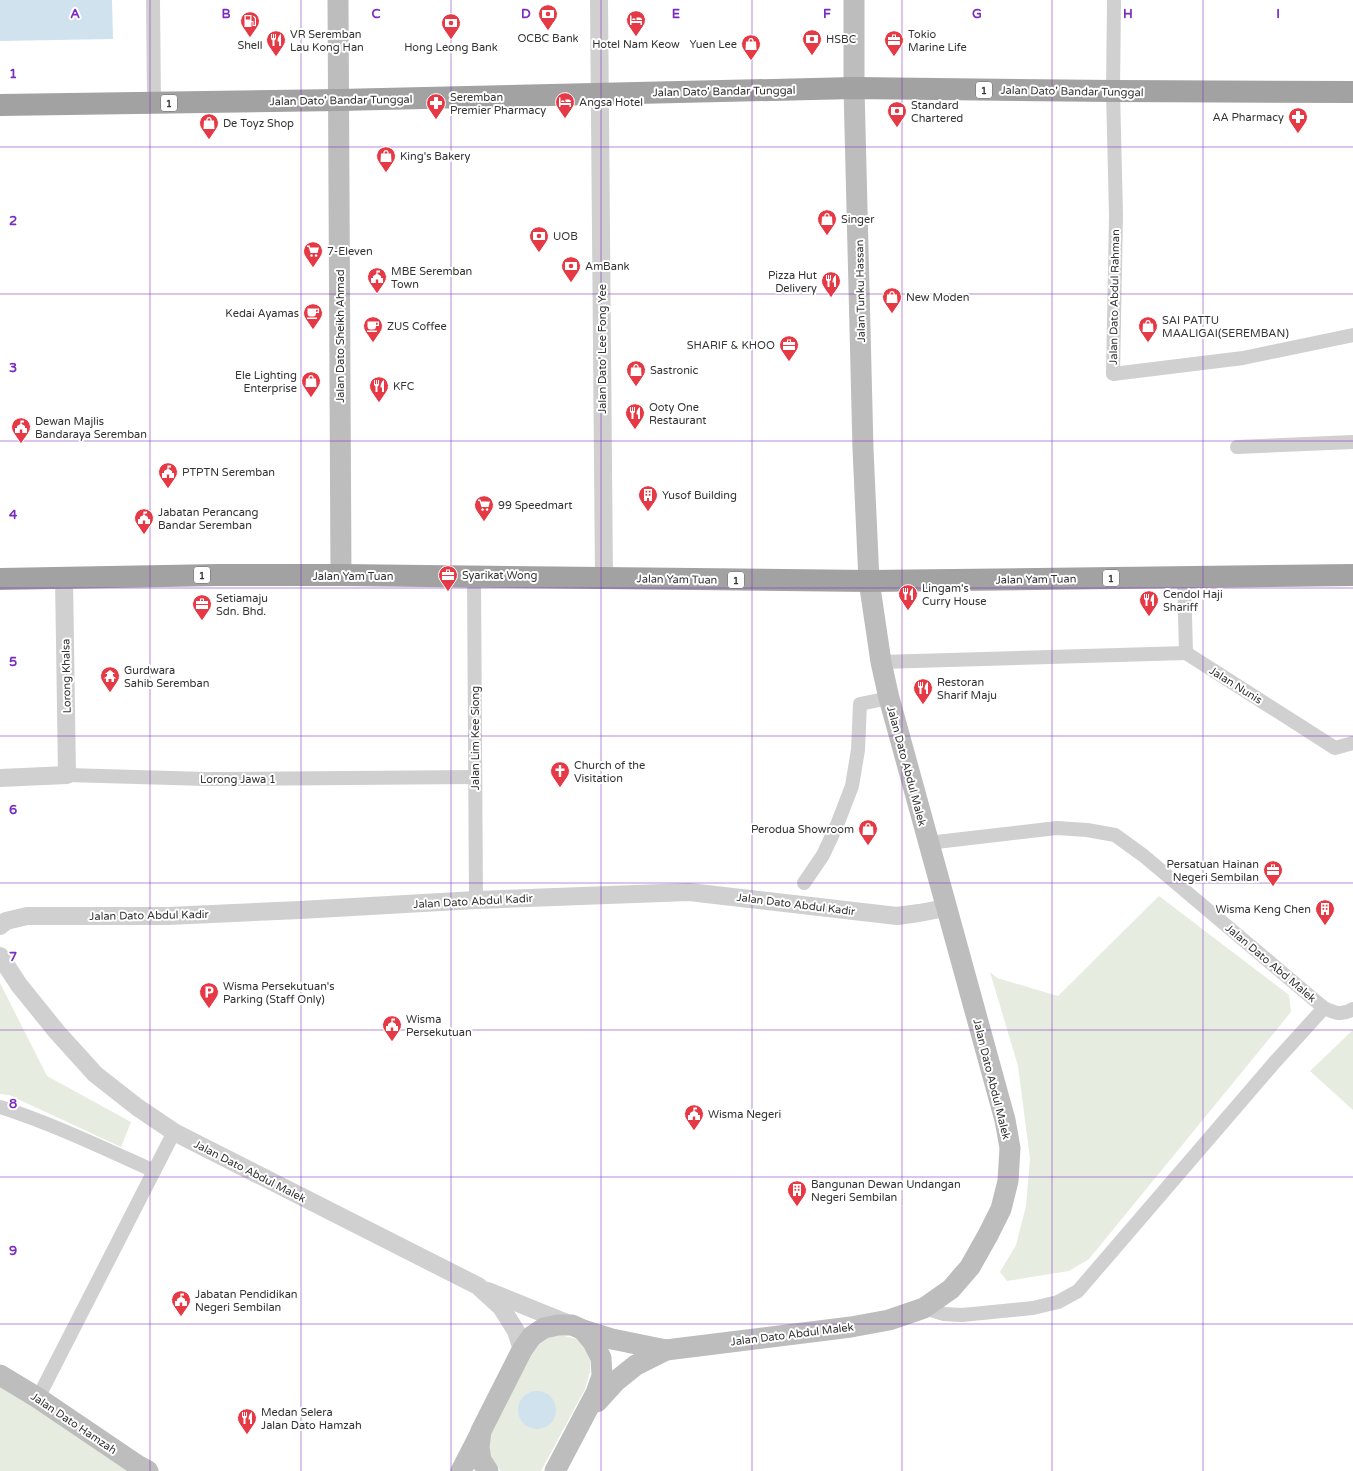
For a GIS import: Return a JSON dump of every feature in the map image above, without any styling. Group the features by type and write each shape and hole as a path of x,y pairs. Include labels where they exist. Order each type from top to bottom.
{"highway":[{"name":"Jalan Dato' Bandar Tunggal","path":"0,105 339,100 854,88 1353,92"},
{"name":"Jalan Yam Tuan","path":"0,579 64,577 341,575 869,581 1353,575"}],"main road":[{"name":"Jalan Dato Sheikh Ahmad","path":"338,0 341,575"},
{"name":"Jalan Tunku Hassan","path":"854,0 854,88 863,449 869,581"},
{"name":"Jalan Dato Abdul Malek","path":"461,1471 522,1350 532,1336 544,1328 558,1325 577,1327 624,1342 666,1350 851,1327 889,1320 924,1308 951,1289 970,1267 1002,1209 1008,1181 1010,1148 1005,1120 889,698 881,662 869,581"},
{"path":"555,1471 584,1418 602,1376 601,1358 593,1342 577,1327"},
{"path":"584,1418 616,1382 636,1365 666,1350"},
{"name":"Jalan Dato Hamzah","path":"0,1375 38,1398 106,1445 148,1471"},
{"path":"481,1431 479,1447 481,1460 488,1471"}],"street":[{"path":"153,0 154,103"},
{"name":"Jalan Dato' Lee Fong Yee","path":"600,0 604,578"},
{"name":"Jalan Dato Abdul Rahman","path":"1114,0 1113,91 1116,215 1113,374 1244,358 1353,336"},
{"path":"1237,447 1353,442"},
{"name":"Lorong Khalsa","path":"64,577 67,775"},
{"name":"Jalan Lim Kee Siong","path":"474,577 476,900"},
{"path":"881,662 1186,653 1184,577"},
{"name":"Jalan Nunis","path":"1186,653 1335,748 1353,743"},
{"path":"804,883 823,855 837,825 852,786 858,750 860,704 889,698"},
{"name":"Lorong Jawa 1","path":"0,778 67,775 206,779 475,776"},
{"name":"Jalan Dato Abd Malek","path":"928,843 1057,828 1087,830 1115,835 1144,856 1324,1008 1336,1013 1347,1013 1353,1009"},
{"name":"Jalan Dato Abdul Kadir","path":"0,926 6,920 27,916 168,916 476,900 689,892 897,916 919,914 946,908"},
{"name":"Jalan Dato Abdul Malek","path":"0,956 19,985 57,1032 95,1074 137,1107 174,1132 478,1286 500,1307 516,1331 522,1350"},
{"path":"924,1308 944,1314 962,1315 1034,1308 1058,1302 1078,1292 1274,1063 1324,1008"},
{"path":"0,1107 31,1117 72,1134 154,1171"},
{"path":"38,1398 174,1132"},
{"path":"478,1286 577,1327"}],"shaded area":[{"path":"1159,896 1289,995 1291,1012 1089,1259 1069,1271 1007,1281 1000,1272 1016,1245 1026,1206 1030,1159 1018,1066 990,972 997,978 1058,996"},
{"path":"0,983 47,1076 131,1122 121,1147 9,1095 0,1094"},
{"path":"1353,1030 1353,1110 1310,1071"},
{"path":"556,1334 577,1339 585,1348 590,1360 590,1372 585,1389 541,1471 501,1471 491,1456 489,1441 491,1428 537,1343 546,1337"},
{"path":"0,1384 131,1471 0,1471"}],"water":[{"path":"0,0 112,0 113,39 0,41"},
{"path":"533,1391 541,1391 548,1394 553,1399 556,1410 553,1421 548,1426 541,1429 533,1429 526,1426 521,1421 518,1414 518,1406 521,1399 526,1394"}],"place":[{"name":"OCBC Bank","path":"548,31"},
{"name":"Hotel Nam Keow","path":"636,37"},
{"name":"Shell","path":"250,38"},
{"name":"Hong Leong Bank","path":"451,40"},
{"name":"HSBC","path":"812,56"},
{"name":"VR Seremban Lau Kong Han","path":"276,57"},
{"name":"Tokio Marine Life","path":"894,57"},
{"name":"Yuen Lee","path":"751,61"},
{"name":"Angsa Hotel","path":"565,119"},
{"name":"Seremban Premier Pharmacy","path":"436,120"},
{"name":"Standard Chartered","path":"897,128"},
{"name":"AA Pharmacy","path":"1298,134"},
{"name":"De Toyz Shop","path":"209,140"},
{"name":"King's Bakery","path":"386,173"},
{"name":"Singer","path":"827,236"},
{"name":"UOB","path":"539,253"},
{"name":"7-Eleven","path":"313,268"},
{"name":"AmBank","path":"571,283"},
{"name":"MBE Seremban Town","path":"377,294"},
{"name":"Pizza Hut Delivery","path":"831,298"},
{"name":"New Moden","path":"892,314"},
{"name":"Kedai Ayamas","path":"313,330"},
{"name":"ZUS Coffee","path":"373,343"},
{"name":"SAI PATTU MAALIGAI(SEREMBAN)","path":"1148,343"},
{"name":"SHARIF & KHOO","path":"789,362"},
{"name":"Sastronic","path":"636,387"},
{"name":"Ele Lighting Enterprise","path":"311,398"},
{"name":"KFC","path":"379,403"},
{"name":"Ooty One Restaurant","path":"635,430"},
{"name":"Dewan Majlis Bandaraya Seremban","path":"21,444"},
{"name":"PTPTN Seremban","path":"168,489"},
{"name":"Yusof Building","path":"648,512"},
{"name":"99 Speedmart","path":"484,522"},
{"name":"Jabatan Perancang Bandar Seremban","path":"144,535"},
{"name":"Syarikat Wong","path":"448,592"},
{"name":"Lingam's Curry House","path":"908,611"},
{"name":"Cendol Haji Shariff","path":"1149,617"},
{"name":"Setiamaju Sdn. Bhd.","path":"202,621"},
{"name":"Gurdwara Sahib Seremban","path":"110,693"},
{"name":"Restoran Sharif Maju","path":"923,705"},
{"name":"Church of the Visitation","path":"560,788"},
{"name":"Perodua Showroom","path":"868,846"},
{"name":"Persatuan Hainan Negeri Sembilan","path":"1273,887"},
{"name":"Wisma Keng Chen","path":"1325,926"},
{"name":"Wisma Persekutuan's Parking (Staff Only)","path":"209,1009"},
{"name":"Wisma Persekutuan","path":"392,1042"},
{"name":"Wisma Negeri","path":"694,1131"},
{"name":"Bangunan Dewan Undangan Negeri Sembilan","path":"797,1207"},
{"name":"Jabatan Pendidikan Negeri Sembilan","path":"181,1317"},
{"name":"Medan Selera Jalan Dato Hamzah","path":"247,1435"}]}
